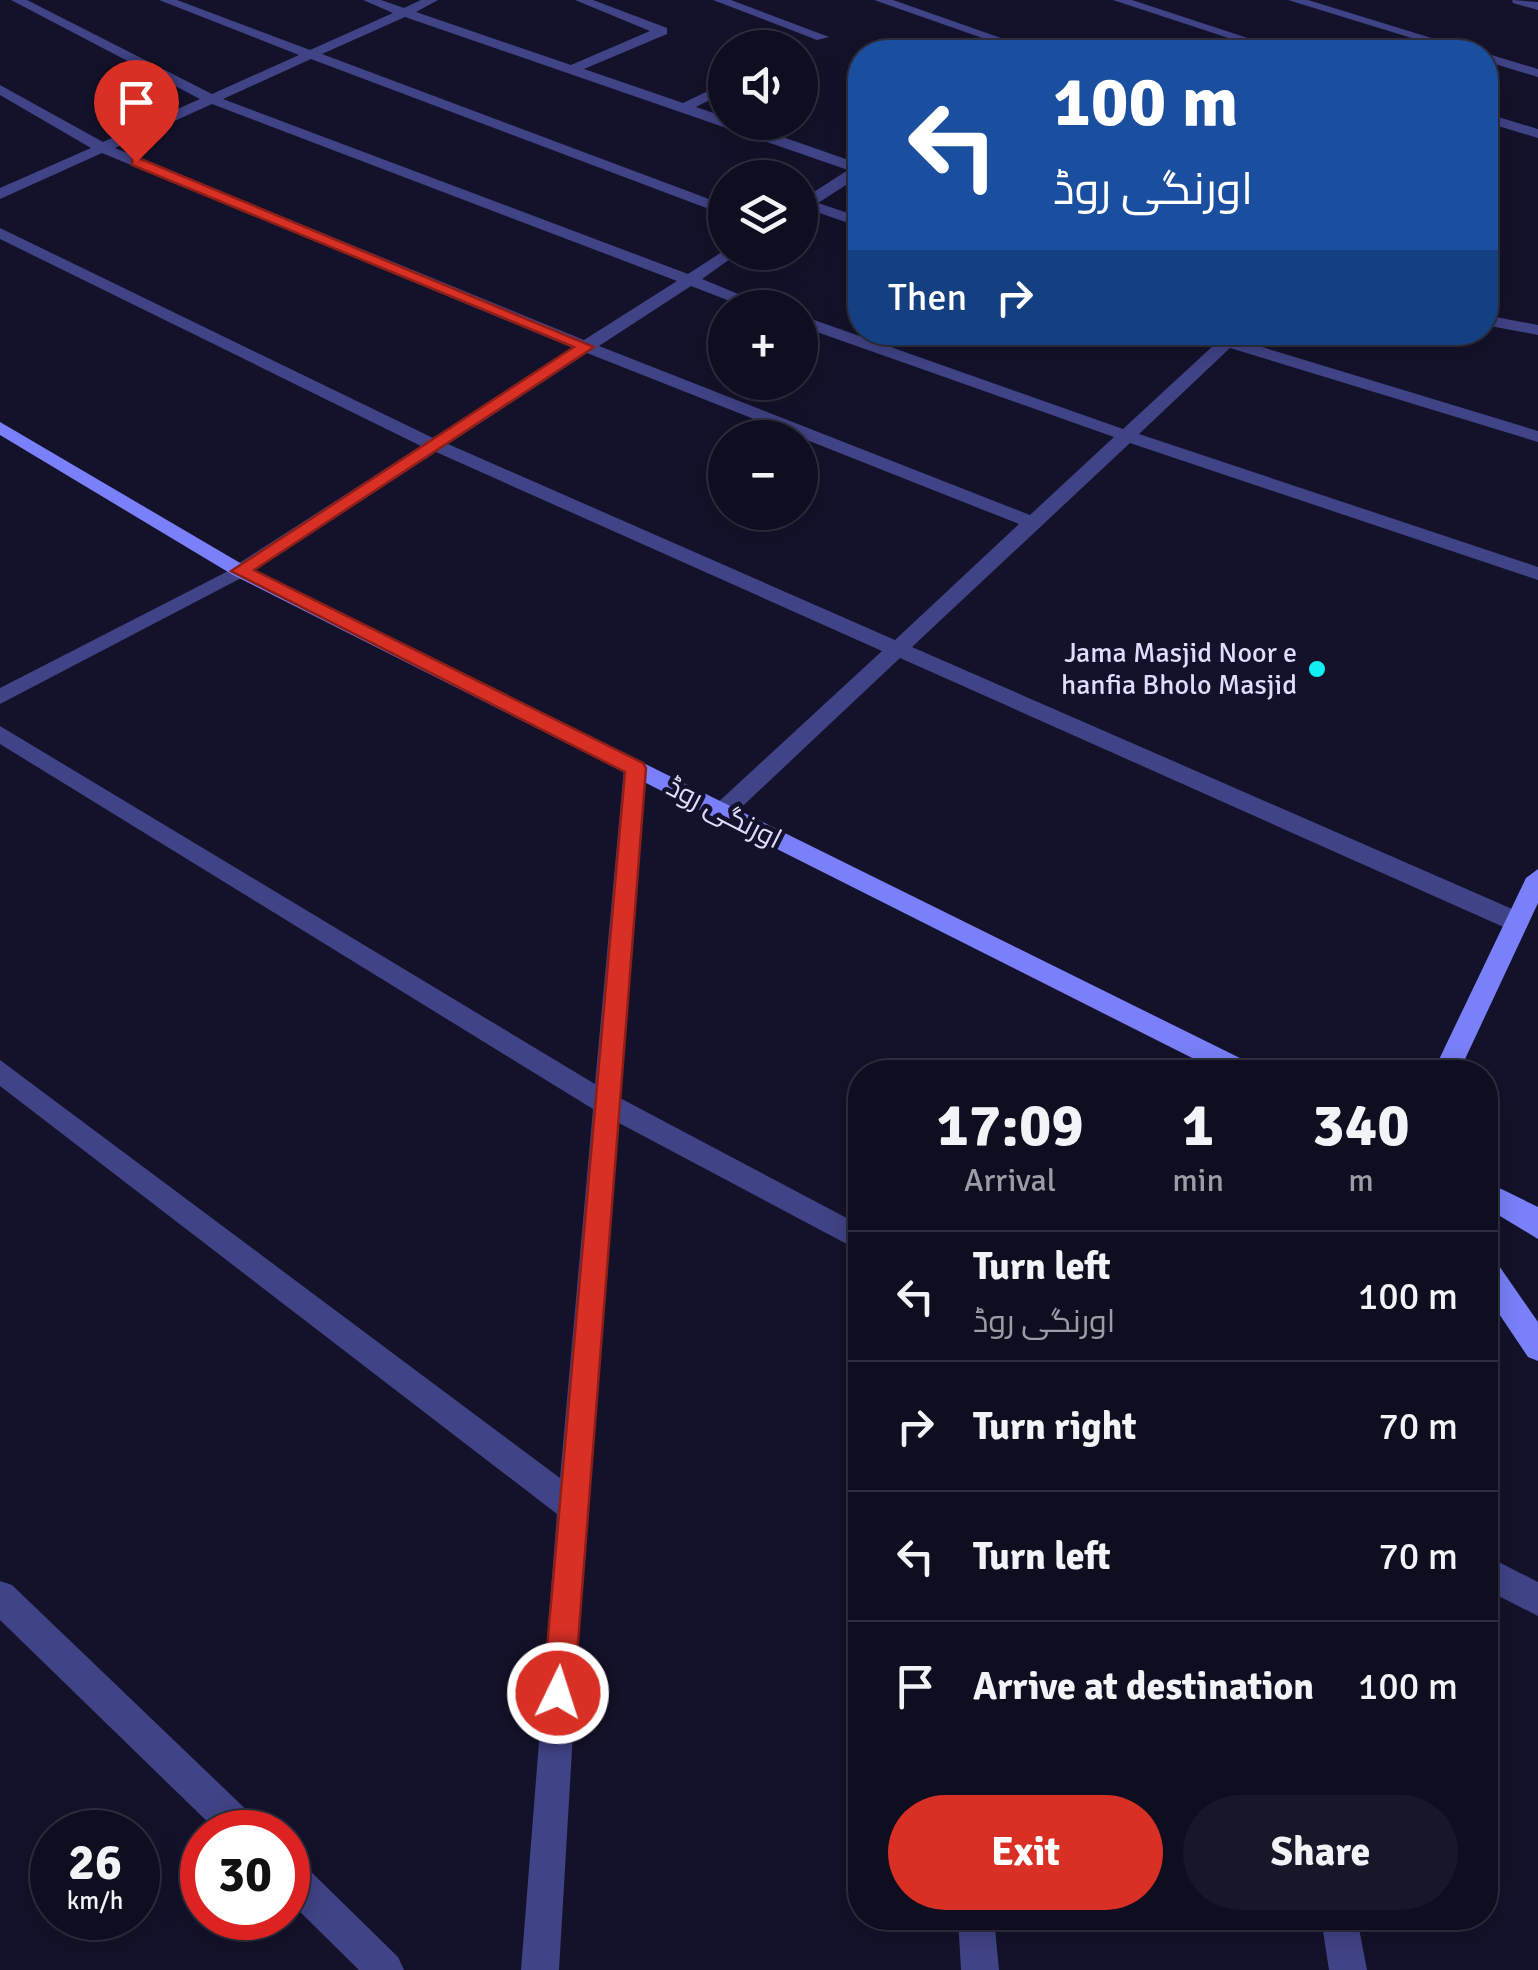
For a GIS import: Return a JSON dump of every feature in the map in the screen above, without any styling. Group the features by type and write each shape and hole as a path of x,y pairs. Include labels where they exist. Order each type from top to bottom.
{"main road":[{"name":"اورنگی روڈ","path":"0,427 240,571 1219,1060"},
{"path":"1452,1060 1538,878"},
{"path":"1498,1199 1536,1215"},
{"path":"1498,1289 1538,1348"}],"street":[{"path":"17,0 211,99 715,290"},
{"path":"165,0 708,204"},
{"path":"368,0 708,116"},
{"path":"0,194 432,0"},
{"path":"573,70 662,31 581,0"},
{"path":"719,0 800,30"},
{"path":"880,0 998,40"},
{"path":"1119,0 1245,40"},
{"path":"1294,0 1429,40"},
{"path":"1518,0 1538,6"},
{"path":"1498,61 1538,73"},
{"path":"0,89 102,148 586,347 1033,523"},
{"path":"684,108 708,96"},
{"path":"1498,121 1538,134"},
{"path":"777,140 848,165"},
{"path":"818,196 848,177"},
{"path":"818,210 848,219"},
{"path":"0,233 434,445 1517,922"},
{"path":"0,697 240,571 708,267"},
{"path":"1498,322 1538,330"},
{"path":"818,326 848,337"},
{"path":"870,345 1126,436 1538,574"},
{"path":"722,812 1224,345"},
{"path":"1254,345 1538,437"},
{"path":"0,734 606,1104 848,1233"},
{"path":"540,1970 573,1507 636,768"},
{"path":"0,1071 573,1507"},
{"path":"1498,1578 1538,1600"},
{"path":"0,1597 220,1810"},
{"path":"310,1897 385,1970"},
{"path":"977,1930 980,1970"},
{"path":"1340,1930 1348,1970"}],"place":[{"name":"Jama Masjid Noor e hanfia Bholo Masjid","path":"1317,669"}],"route":[{"path":"136,162 586,347 240,571 636,768 558,1693"}]}
